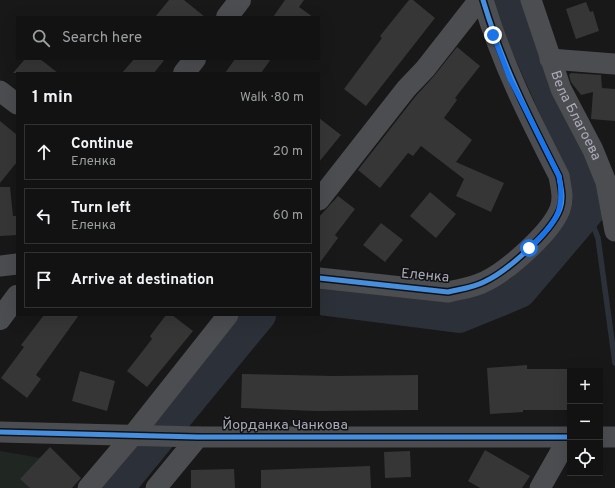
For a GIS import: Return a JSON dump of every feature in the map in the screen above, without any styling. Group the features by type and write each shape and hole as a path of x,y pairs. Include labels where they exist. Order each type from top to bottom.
{"street":[{"path":"228,16 240,0"},
{"path":"320,199 406,89 425,69 479,0"},
{"name":"Еленка","path":"320,278 448,292 468,288 483,283 500,273 552,226 560,209 562,194 559,176 510,79 493,35 483,0"},
{"name":"Вела Благоева","path":"531,0 561,89 593,150 606,182 615,231"},
{"path":"550,59 615,64"},
{"path":"185,72 194,60"},
{"path":"0,91 16,103"},
{"path":"0,266 16,264"},
{"path":"0,319 16,297"},
{"path":"88,488 137,436 227,316"},
{"name":"Йорданка Чанкова","path":"0,432 190,437 567,437"},
{"path":"156,488 190,437"},
{"path":"540,488 568,440"}],"shaded area":[{"path":"0,451 52,460 47,488 0,488"}],"building":[{"path":"169,0 184,0 204,16 156,16"},
{"path":"285,0 304,0 299,7 312,16 274,16"},
{"path":"409,0 413,0 435,18 366,106 344,89 382,38 380,36"},
{"path":"586,2 590,12 593,11 599,31 576,39 566,9"},
{"path":"457,47 480,66 455,98 457,100 444,118 472,140 456,162 504,183 491,212 456,196 464,179 421,146 413,156 408,153 380,188 358,170 415,97"},
{"path":"24,60 41,60 57,72 16,72 13,73"},
{"path":"133,60 164,60 155,72 123,72"},
{"path":"234,60 270,60 262,72 226,72"},
{"path":"571,73 601,75 602,88 615,89 615,121 591,119 593,92 581,95 571,82 569,75"},
{"path":"320,119 341,135 320,161"},
{"path":"0,121 16,134 16,163 0,183"},
{"path":"0,187 10,187 13,216 16,216 16,235 0,236"},
{"path":"430,192 456,214 436,238 410,216"},
{"path":"338,196 355,209 335,235 338,238 320,263 320,216"},
{"path":"381,223 403,240 385,262 363,245"},
{"path":"43,316 78,316 36,375 41,379 27,398 1,378 24,347 21,345"},
{"path":"165,316 173,316 193,331 147,387 127,371 152,339 150,336"},
{"path":"527,365 527,369 567,369 567,410 523,410 523,412 490,414 487,368"},
{"path":"80,371 115,381 107,411 72,401"},
{"path":"242,374 334,376 418,375 418,410 316,411 241,408"},
{"path":"50,447 81,478 72,488 30,488 20,479"},
{"path":"485,450 530,476 522,488 480,488 468,481"},
{"path":"410,451 411,477 385,478 384,452"},
{"path":"370,466 371,488 261,488 261,470"},
{"path":"234,469 235,488 191,488 191,470"}],"waterway":[{"path":"320,299 459,317 520,292 588,212 576,155 506,0"},
{"path":"588,212 598,238 615,363"},
{"path":"118,488 259,316"}],"cycle path":[{"path":"320,278 448,292 470,287 480,284 504,270 527,251 555,219 562,201 559,176 507,68 490,24 483,0"},
{"path":"0,432 198,437 567,437"}],"route":[{"path":"493,35 510,79 559,176 562,194 560,209 552,226 529,248"}]}
